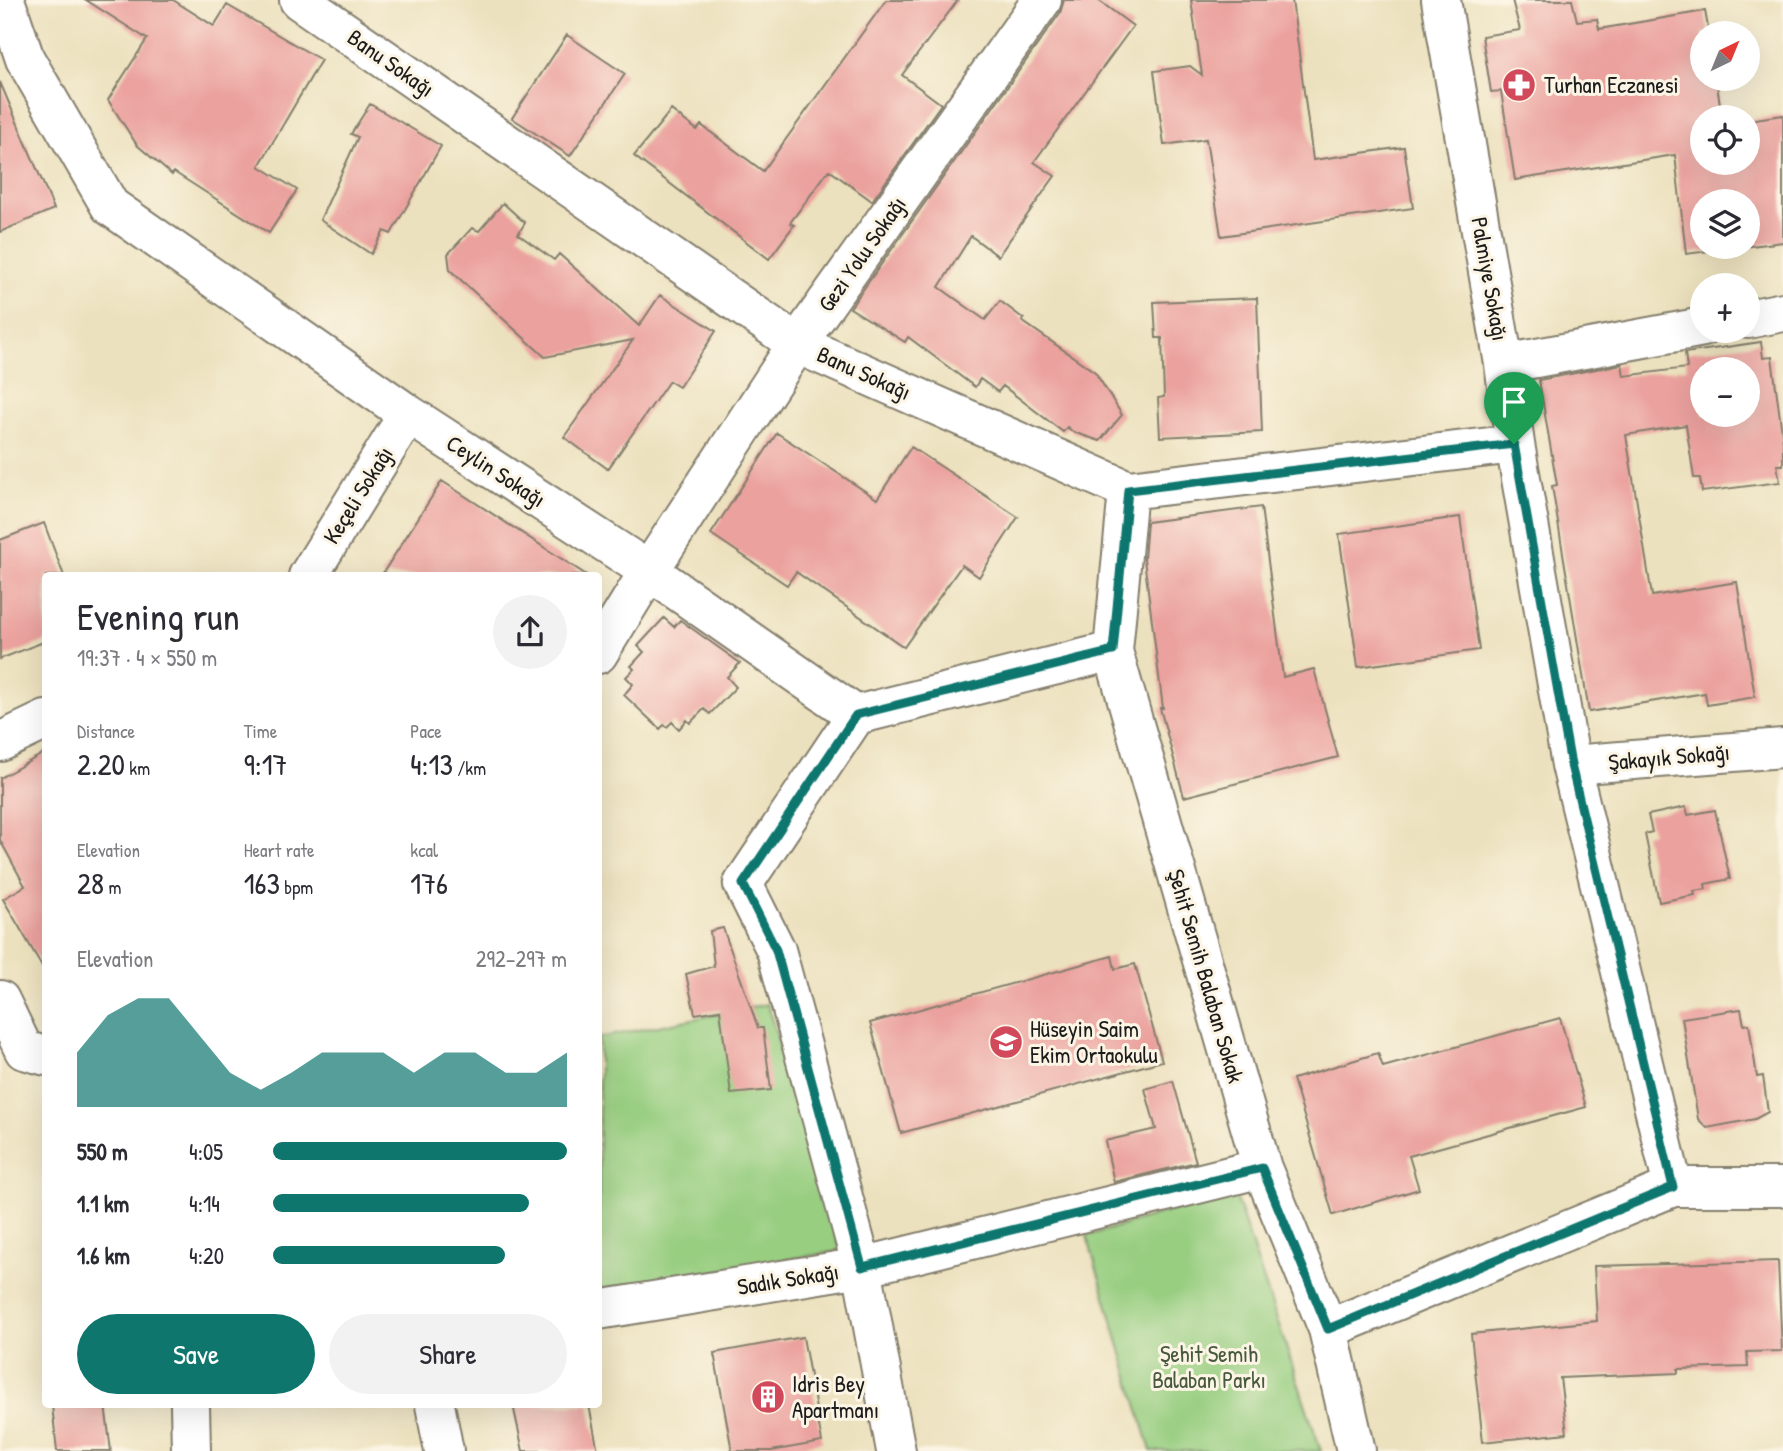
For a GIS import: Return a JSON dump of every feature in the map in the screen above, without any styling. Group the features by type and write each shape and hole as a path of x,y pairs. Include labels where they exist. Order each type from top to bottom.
{"street":[{"name":"Ceylin Sokağı","path":"5,0 25,59 110,206 408,414 649,571 856,715"},
{"name":"Banu Sokağı","path":"299,0 797,344 1128,490"},
{"name":"Gezi Yolu Sokağı","path":"602,647 797,344 1042,0"},
{"name":"Palmiye Sokağı","path":"1441,0 1504,364 1514,444 1571,765"},
{"path":"1760,317 1783,313"},
{"path":"1504,364 1690,329"},
{"name":"Keçeli Sokağı","path":"310,572 408,414"},
{"path":"1128,490 1514,444"},
{"name":"Şehit Semih Balaban Sokak","path":"1128,490 1113,651 1262,1168 1328,1329 1356,1451"},
{"path":"896,1451 862,1267 776,950 743,884 856,715 1113,651"},
{"path":"0,742 42,722"},
{"name":"Şakayık Sokağı","path":"1571,765 1783,748"},
{"path":"1571,765 1673,1187"},
{"path":"0,1000 24,1050 42,1055"},
{"name":"Sadık Sokağı","path":"602,1309 862,1267 1262,1168"},
{"path":"1328,1329 1673,1187 1783,1187"},
{"path":"190,1408 191,1451"},
{"path":"436,1408 444,1451"}],"green space":[{"path":"767,1004 841,1251 602,1290 602,1037"},
{"name":"Şehit Semih Balaban Parkı","path":"1234,1192 1321,1451 1151,1451 1087,1236"}],"building":[{"path":"86,0 173,0 214,26 227,5 321,60 259,166 297,190 269,233 174,172 172,175 137,145 108,100 147,39"},
{"path":"886,0 958,0 902,75 941,104 872,201 829,170 790,223 794,225 769,259 634,156 671,110 697,130 701,125 763,171"},
{"path":"1064,0 1098,0 1133,26 1034,162 1055,176 998,256 971,236 939,287 985,320 1000,301 1024,319 1022,321 1095,372 1122,415 1100,441 1073,432 1067,427 1063,432 1003,386 998,392 980,379 975,387 908,337 905,342 850,308 1060,13"},
{"path":"1191,0 1292,0 1313,160 1404,147 1413,208 1221,236 1206,139 1164,145 1154,71 1190,66 1202,75"},
{"path":"1512,0 1572,0 1577,21 1597,19 1599,29 1705,11 1707,21 1690,21 1690,91 1718,91 1720,105 1690,105 1690,175 1760,175 1760,118 1783,115 1783,242 1760,245 1760,189 1690,189 1690,254 1686,254 1675,155 1515,180 1501,91 1491,92 1482,36 1520,30"},
{"path":"567,35 625,74 570,156 512,118"},
{"path":"0,82 54,209 0,232"},
{"path":"370,104 441,146 391,234 384,231 371,254 320,220 358,137 351,134"},
{"path":"503,203 525,223 518,234 554,260 559,254 639,326 660,295 716,331 679,387 669,381 608,469 564,437 633,340 545,357 450,270 448,254 472,228 479,231"},
{"path":"1257,298 1262,432 1160,437 1158,398 1164,397 1162,338 1156,338 1154,302"},
{"path":"1761,342 1763,358 1772,357 1783,441 1783,465 1777,465 1780,482 1702,492 1700,478 1694,478 1686,425 1626,435 1652,596 1737,582 1755,697 1707,705 1705,693 1589,712 1552,486 1557,485 1539,380 1622,364 1624,376 1687,368 1685,353"},
{"path":"777,433 877,499 911,447 1018,517 979,577 962,565 904,647 796,572 787,585 711,534"},
{"path":"442,481 582,572 384,572"},
{"path":"1261,507 1283,677 1314,669 1338,757 1184,797 1160,708 1163,708 1144,559 1147,522"},
{"path":"1460,517 1479,650 1358,667 1339,534"},
{"path":"44,523 62,572 42,572 42,643 0,659 0,540"},
{"path":"664,618 674,627 680,620 740,663 727,677 736,687 710,714 704,709 690,723 687,720 679,729 672,722 660,729 624,695 633,684 626,677 634,669 631,666 644,652 638,646"},
{"path":"42,754 42,966 3,899 25,886 0,840 0,778"},
{"path":"1686,807 1688,815 1715,810 1730,879 1705,884 1706,889 1694,891 1695,895 1659,902 1645,834 1652,832 1648,815"},
{"path":"723,928 758,1028 763,1028 771,1090 731,1094 720,1010 695,1014 686,974 714,966 710,931"},
{"path":"1112,956 1115,969 1135,964 1162,1061 901,1133 870,1023"},
{"path":"1741,1009 1744,1025 1749,1024 1757,1077 1763,1076 1768,1112 1755,1119 1707,1128 1698,1119 1682,1018"},
{"path":"1560,1018 1586,1107 1409,1156 1419,1189 1333,1215 1293,1079 1378,1053 1383,1067"},
{"path":"1173,1081 1196,1162 1114,1182 1105,1141 1156,1129 1145,1089"},
{"path":"1778,1261 1782,1351 1747,1352 1748,1367 1560,1378 1567,1433 1483,1442 1471,1334 1597,1321 1594,1266"},
{"name":"Idris Bey Apartmanı","path":"803,1337 822,1442 771,1451 732,1451 714,1353"},
{"path":"52,1408 105,1408 111,1451 57,1451"},
{"path":"514,1408 590,1408 598,1451 523,1451"}],"place":[{"name":"Turhan Eczanesi","path":"1519,85"},
{"name":"Hüseyin Saim Ekim Ortaokulu","path":"1006,1042"},
{"name":"Idris Bey Apartmanı","path":"768,1397"}],"route":[{"path":"1514,444 1571,765 1673,1187 1328,1329 1262,1168 862,1267 776,950 743,884 856,715 1113,651 1128,490 1514,444"}]}
